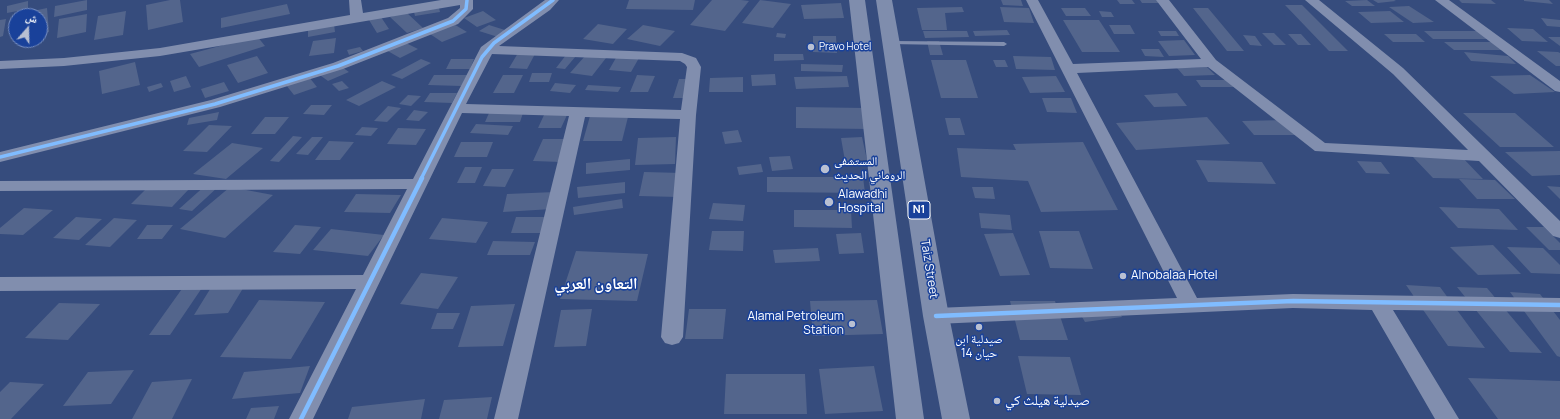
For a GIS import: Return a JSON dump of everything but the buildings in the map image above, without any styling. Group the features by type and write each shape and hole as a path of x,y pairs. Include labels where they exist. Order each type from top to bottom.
{"highway":[{"path":"857,0 896,318 910,419"},
{"name":"Taiz Street","path":"884,0 936,316 956,419"}],"street":[{"path":"355,0 357,18"},
{"path":"0,65 64,62 160,52 466,0 466,9 453,21 338,66 215,104 112,128 0,157"},
{"path":"301,419 486,50 553,0"},
{"path":"1032,0 1191,306"},
{"path":"1162,0 1211,63 1321,148 1483,156"},
{"path":"1311,0 1398,72 1560,232"},
{"path":"1441,0 1558,84"},
{"path":"486,50 682,58 691,61 694,67 688,114 672,337"},
{"path":"1068,69 1211,63"},
{"path":"458,108 688,114"},
{"path":"506,419 578,111"},
{"path":"0,186 419,184"},
{"path":"0,284 369,282"},
{"path":"936,316 1293,301 1560,306"},
{"path":"1378,302 1447,419"}],"lane":[{"path":"892,43 1004,44"}],"cycle path":[{"path":"0,157 141,121 215,104 338,66 453,21 466,9 467,0"},
{"path":"301,419 482,57 494,43 553,0"},
{"path":"936,316 1293,301 1560,305"}],"place":[{"name":"Pravo Hotel","path":"811,47"},
{"name":"المستشفى الروماني الحديث","path":"825,169"},
{"name":"Alawadhi Hospital","path":"829,202"},
{"name":"Alnobalaa Hotel","path":"1123,276"},
{"name":"Alamal Petroleum Station","path":"852,324"},
{"name":"صيدلية ابن حيان 14","path":"979,327"},
{"name":"صيدلية هيلث كي","path":"997,401"}],"district":[{"name":"التعاون العربي","path":"596,285"}]}
